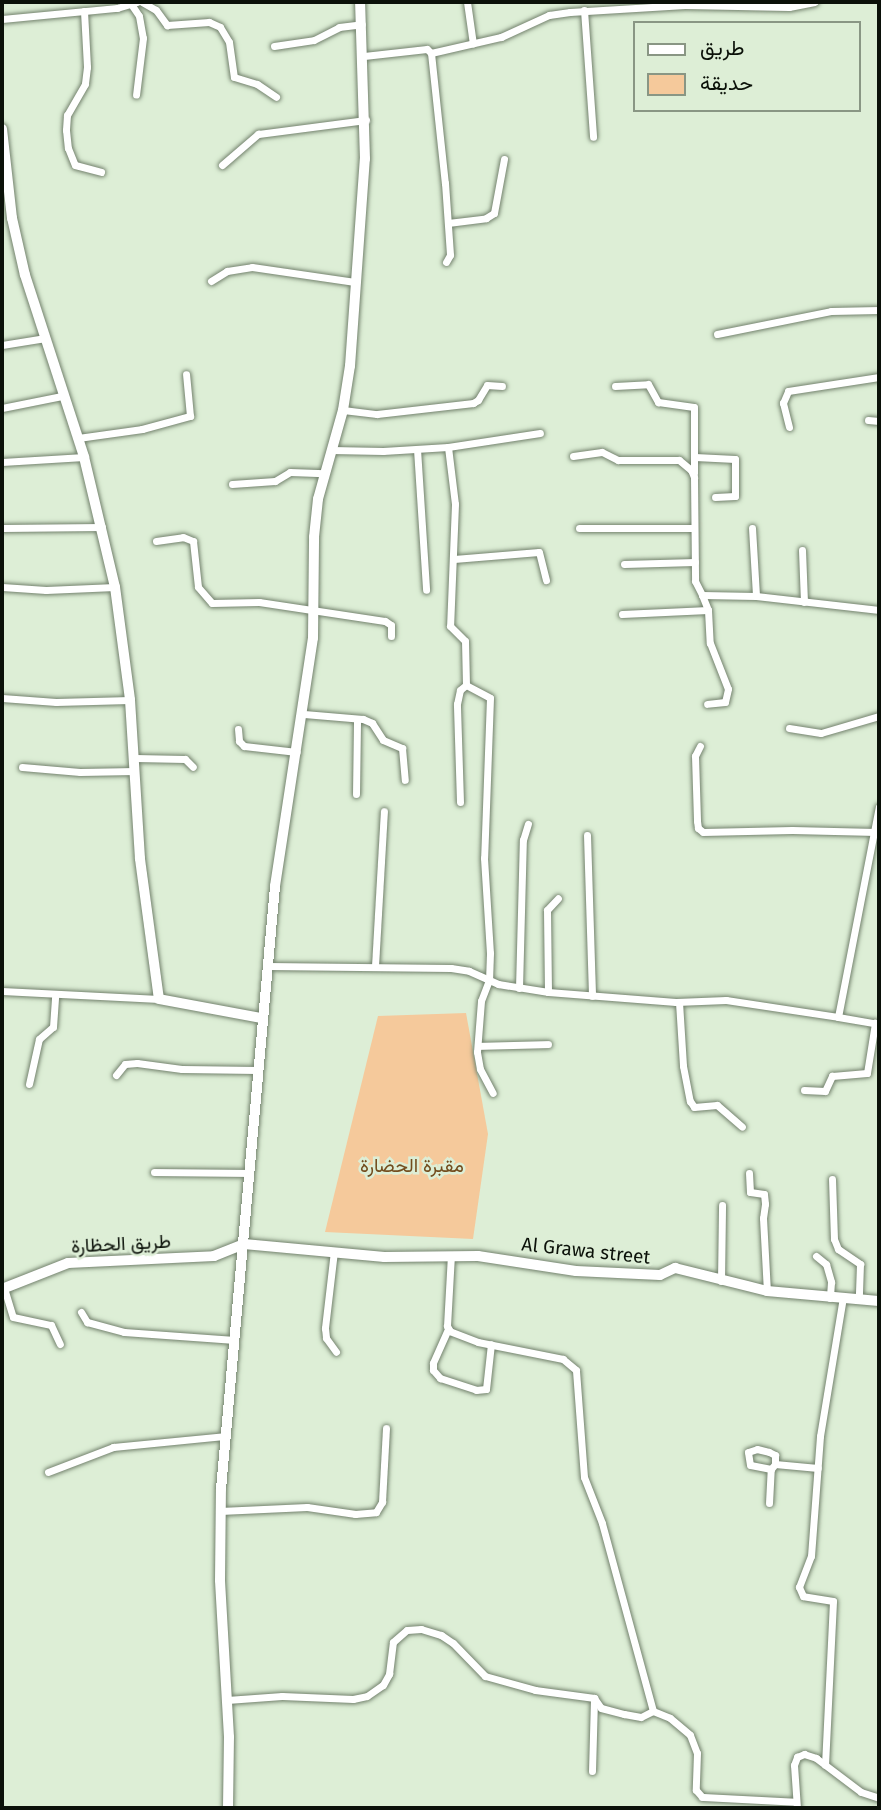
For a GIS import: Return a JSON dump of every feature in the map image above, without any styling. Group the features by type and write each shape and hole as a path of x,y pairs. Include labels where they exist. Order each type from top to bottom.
{"street":[{"path":"142,2 156,10 167,25 209,22 220,27 229,42 234,77 257,84 276,97"},
{"path":"228,1808 228,1700 220,1580 220,1511 275,886 304,714 313,638 314,537 324,473 343,410 350,366 366,120 360,2"},
{"path":"467,2 473,44"},
{"path":"432,53 500,37 549,15 584,10 685,3 789,7 815,2"},
{"path":"2,19 134,3 143,38 136,95"},
{"path":"584,10 593,137"},
{"path":"84,11 87,67 85,84 67,115 66,130 68,148 75,164 101,172"},
{"path":"274,46 314,40 339,27 362,24"},
{"path":"364,56 427,49 432,53 450,256 446,262"},
{"path":"222,165 258,134 366,120"},
{"path":"2,129 12,218 62,396 84,457 103,527 115,587 130,700 140,859 159,999"},
{"path":"447,223 486,218 494,213 504,159"},
{"path":"211,281 227,271 252,268 355,282"},
{"path":"717,334 772,325 807,315 879,310"},
{"path":"2,345 45,338"},
{"path":"78,438 142,429 190,416 186,374"},
{"path":"789,427 783,403 788,391 879,377"},
{"path":"615,386 648,384 658,402 692,405 696,586 708,610 710,643 726,679 728,694 722,704 707,704"},
{"path":"343,410 380,414 418,407 473,403 478,400 487,385 502,386"},
{"path":"2,408 62,396"},
{"path":"868,420 879,421"},
{"path":"331,450 449,447 540,433"},
{"path":"449,447 455,503 450,626 465,641 466,685 470,690 486,694 490,700 484,858 490,936 489,980 482,994 478,1046 480,1069 493,1093"},
{"path":"417,449 418,494 426,554 426,590"},
{"path":"573,456 604,452 620,460 678,460 691,470 694,477"},
{"path":"2,462 84,457"},
{"path":"695,457 736,459 735,496 715,497"},
{"path":"232,484 275,481 290,472 324,473"},
{"path":"2,528 103,527"},
{"path":"579,528 694,528"},
{"path":"752,528 756,596"},
{"path":"156,541 183,537 193,541 198,587 210,602 260,602 388,622 392,628 391,636"},
{"path":"802,550 804,602"},
{"path":"454,559 539,552 546,580"},
{"path":"624,564 695,562"},
{"path":"2,587 46,590 115,587"},
{"path":"702,595 756,596 879,610"},
{"path":"622,614 708,610"},
{"path":"460,802 457,704 460,690 466,685"},
{"path":"2,698 56,702 130,700"},
{"path":"304,714 372,723 385,742 402,748 405,780"},
{"path":"789,728 821,733 879,716"},
{"path":"356,794 357,719"},
{"path":"238,729 239,741 244,746 298,752"},
{"path":"700,746 695,756 697,821 698,828 703,832 792,830 877,837"},
{"path":"135,758 185,759 193,767"},
{"path":"22,767 80,772 135,771"},
{"path":"838,1017 877,837 879,807"},
{"path":"375,966 384,811"},
{"path":"519,988 523,840 528,824"},
{"path":"587,835 592,996"},
{"path":"548,992 547,910 558,898"},
{"path":"267,966 461,969 519,988 548,992 679,1002 726,1000 877,1023 867,1073 832,1076 825,1091 804,1090"},
{"path":"2,992 159,999 262,1018"},
{"path":"29,1084 39,1039 53,1027 55,995"},
{"path":"679,1002 683,1066 690,1101 694,1107 717,1105 742,1127"},
{"path":"478,1046 548,1044"},
{"path":"116,1075 125,1064 137,1063 182,1069 257,1070"},
{"path":"154,1171 249,1174"},
{"path":"749,1172 750,1192 764,1194 767,1291"},
{"path":"832,1179 834,1239 838,1249 860,1264 859,1299"},
{"path":"721,1282 722,1205"},
{"name":"Al Grawa street","path":"244,1244 384,1257 488,1257 576,1271 660,1275 676,1268 721,1282 767,1291 879,1301"},
{"name":"طريق الحظارة","path":"3,1288 68,1263 214,1256 244,1244"},
{"path":"334,1251 325,1328 326,1338 336,1352"},
{"path":"451,1255 448,1329 433,1363 433,1370 440,1378 476,1390 485,1389 491,1344"},
{"path":"816,1256 826,1264 831,1282 830,1298"},
{"path":"3,1288 13,1317 51,1325 60,1344"},
{"path":"825,1765 833,1601 803,1596 799,1590 811,1556 818,1468 843,1297"},
{"path":"81,1312 86,1322 124,1332 235,1340"},
{"path":"448,1329 462,1337 563,1359 576,1370 584,1478 603,1523 653,1712"},
{"path":"220,1511 307,1507 355,1514 376,1512 382,1502 386,1428"},
{"path":"48,1472 114,1447 226,1436"},
{"path":"769,1503 773,1466 818,1468"},
{"path":"228,1700 282,1696 354,1699 367,1696 383,1685 389,1674 393,1642 407,1630 421,1629 441,1635 453,1643 485,1676 535,1690 594,1698 601,1708 624,1714 641,1717 653,1712 670,1718 690,1735 697,1753 696,1790 702,1797 797,1805 795,1759 809,1754 861,1792 879,1798"},
{"path":"592,1771 594,1698"}],"green space":[{"name":"مقبرة الحضارة","path":"466,1013 488,1134 473,1239 325,1232 378,1016"}]}
